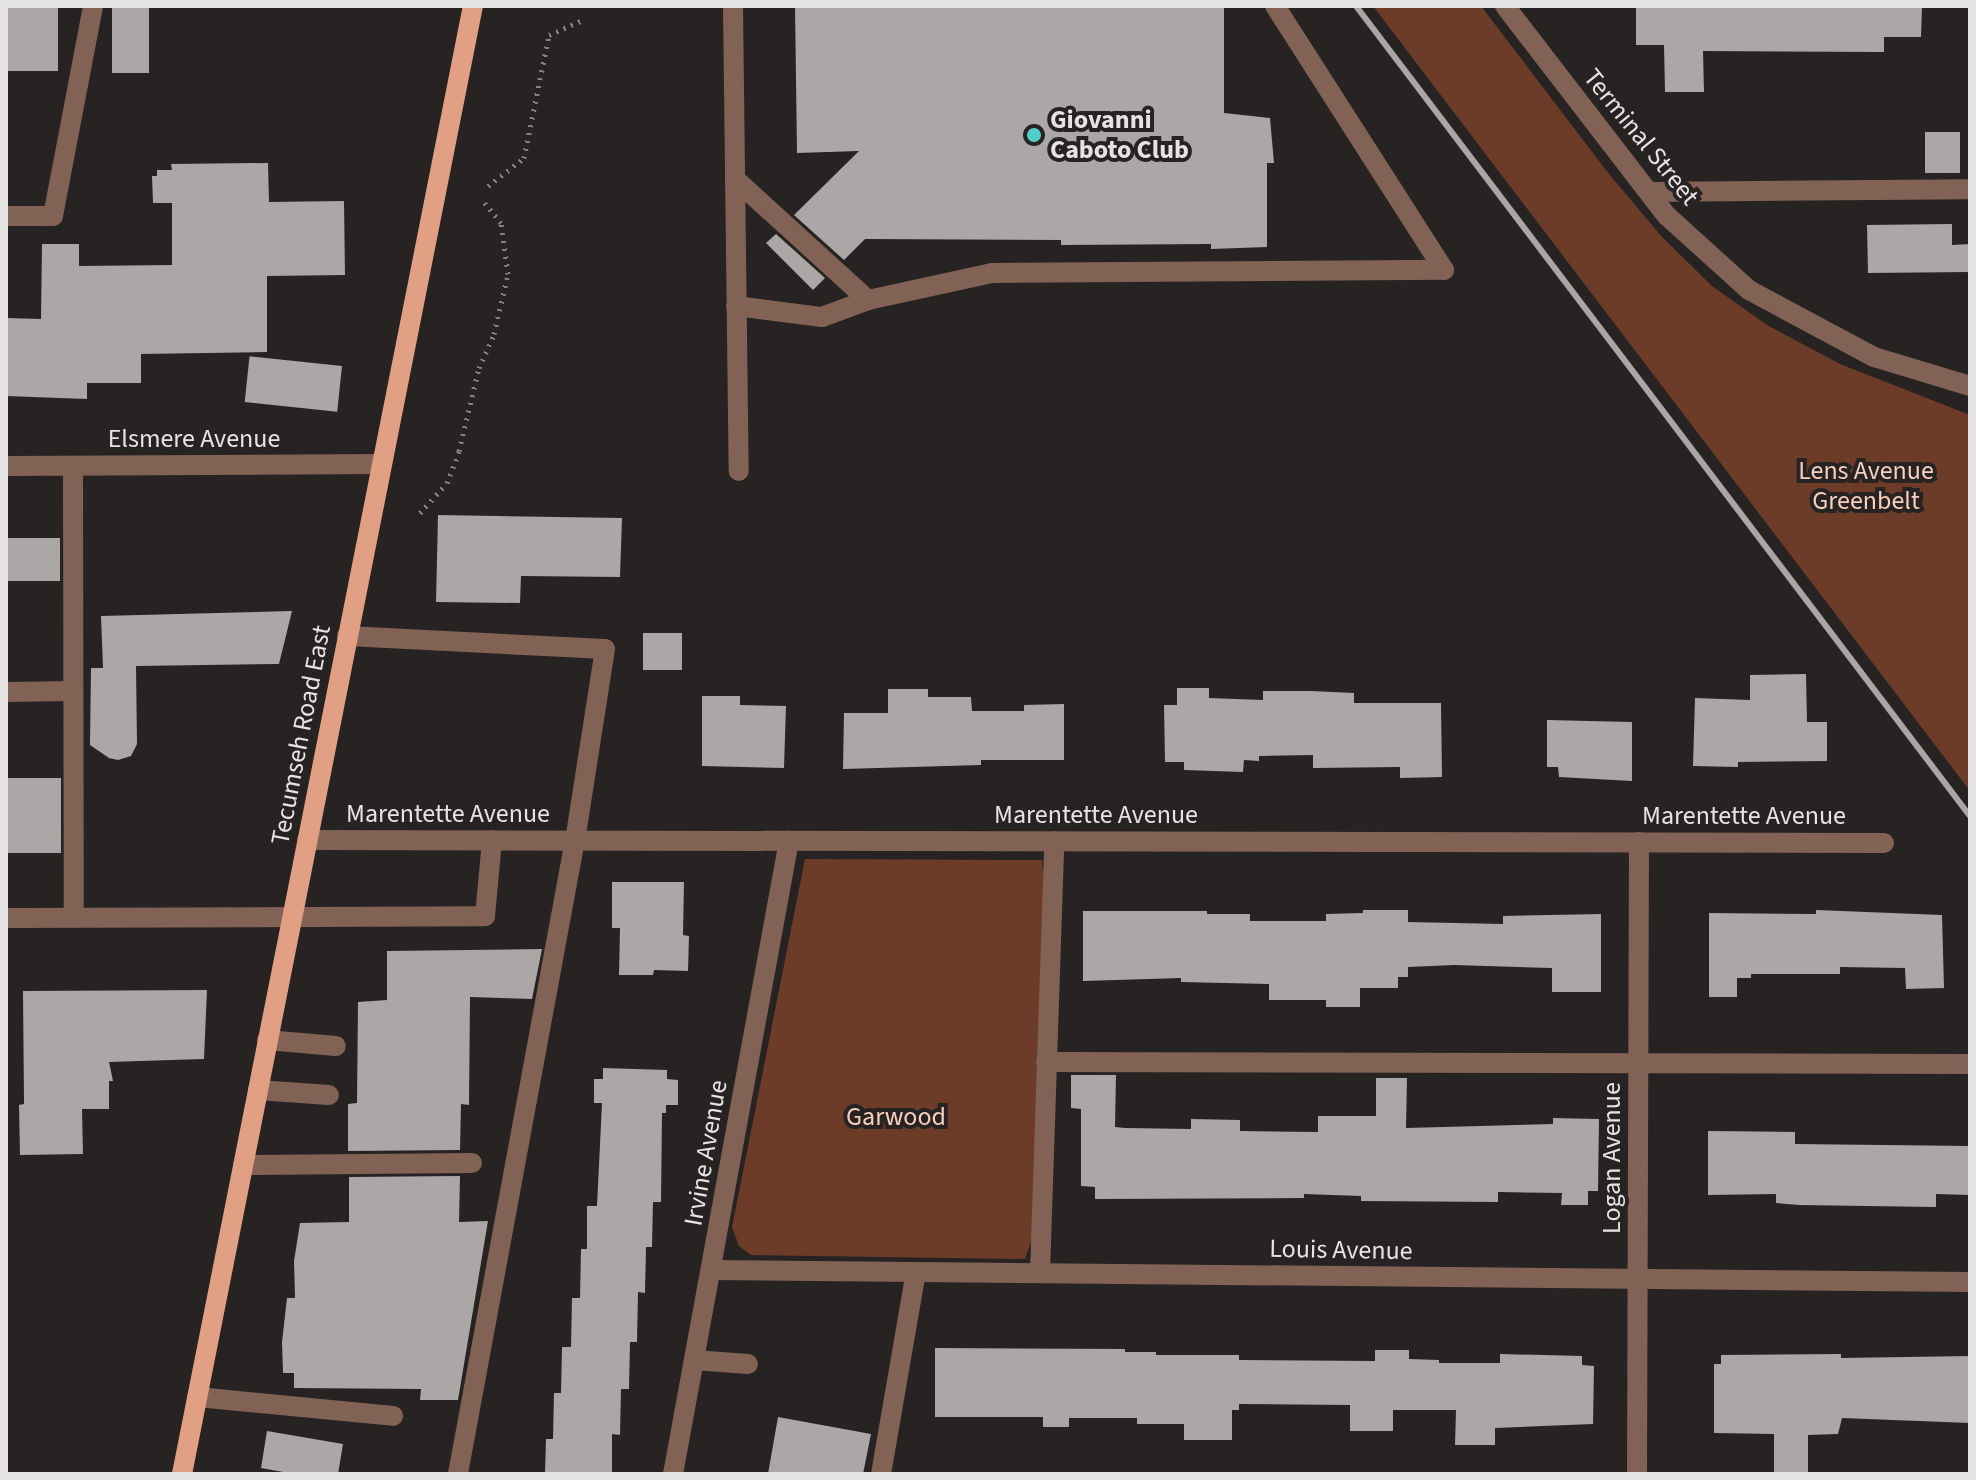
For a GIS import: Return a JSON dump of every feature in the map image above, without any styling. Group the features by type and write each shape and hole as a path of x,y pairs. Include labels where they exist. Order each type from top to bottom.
{"main road":[{"name":"Tecumseh Road East","path":"182,1474 473,6"}],"street":[{"path":"6,216 53,216 93,6"},
{"path":"733,6 739,471"},
{"path":"736,306 822,317 868,300 992,273 1444,270 1275,6"},
{"name":"Terminal Street","path":"1505,6 1666,215 1749,290 1874,357 1970,386"},
{"path":"735,179 868,300"},
{"path":"1649,192 1970,189"},
{"name":"Elsmere Avenue","path":"6,466 382,464"},
{"path":"73,466 74,917"},
{"path":"347,636 605,649 575,840 458,1474"},
{"path":"6,692 73,691"},
{"name":"Marentette Avenue","path":"307,840 1884,843"},
{"path":"6,918 485,916 492,840"},
{"name":"Irvine Avenue","path":"673,1474 789,841"},
{"path":"1040,1273 1054,841"},
{"name":"Logan Avenue","path":"1637,1474 1639,842"},
{"path":"267,1040 336,1046"},
{"path":"1046,1062 1970,1064"},
{"path":"258,1090 329,1095"},
{"path":"243,1165 472,1163"},
{"name":"Louis Avenue","path":"711,1270 1970,1282"},
{"path":"881,1474 916,1272"},
{"path":"694,1360 748,1364"},
{"path":"197,1397 393,1416"}],"path":[{"path":"488,186 524,158 549,35 582,20"},
{"path":"420,513 447,483 479,368 494,334 508,274 501,223 484,202"}],"green space":[{"name":"Lens Avenue Greenbelt","path":"1373,6 1481,6 1609,174 1662,237 1712,286 1767,325 1840,364 1970,415 1970,791"},
{"name":"Garwood","path":"805,859 1042,860 1044,887 1032,1239 1025,1259 751,1255 739,1246 732,1227"}],"building":[{"path":"6,6 58,6 58,71 6,71"},
{"path":"112,6 149,6 149,73 112,73"},
{"name":"Giovanni Caboto Club","path":"795,6 1224,6 1224,113 1270,118 1274,163 1267,163 1267,247 1211,249 1211,244 1061,245 1061,240 865,239 844,260 794,215 859,151 797,153"},
{"path":"1636,6 1922,6 1921,37 1884,37 1884,52 1703,51 1704,92 1665,92 1664,45 1636,45"},
{"path":"1925,132 1960,132 1960,173 1925,173"},
{"path":"268,163 269,202 344,201 345,275 267,276 267,352 141,354 141,383 87,383 87,399 6,396 6,318 41,319 42,244 79,244 79,266 172,265 172,203 153,203 152,176 157,176 157,170 172,170 171,164"},
{"path":"1952,224 1952,245 1970,244 1970,272 1868,273 1867,225"},
{"path":"776,234 825,278 813,290 766,243"},
{"path":"250,356 342,366 337,412 245,402"},
{"path":"438,515 622,518 620,577 521,576 520,603 436,602"},
{"path":"6,538 60,538 60,581 6,581"},
{"path":"292,611 279,664 136,666 137,744 131,756 118,760 109,758 90,745 91,668 103,668 101,616"},
{"path":"643,633 682,633 682,670 643,670"},
{"path":"1806,674 1807,722 1827,722 1827,761 1738,762 1738,767 1693,766 1695,698 1750,700 1750,675"},
{"path":"1177,688 1209,688 1209,698 1263,700 1263,691 1311,691 1354,693 1354,703 1441,703 1442,777 1400,778 1400,767 1313,768 1313,755 1259,756 1259,761 1244,760 1243,772 1184,770 1184,762 1165,762 1164,705 1177,705"},
{"path":"888,689 928,689 928,697 971,697 972,711 1024,711 1024,705 1064,704 1064,760 981,760 981,765 843,769 844,713 888,713"},
{"path":"702,696 740,696 740,705 786,706 784,768 702,766"},
{"path":"1547,720 1632,722 1632,781 1559,777 1558,767 1547,767"},
{"path":"6,778 61,778 61,853 6,853"},
{"path":"612,882 684,882 683,935 689,936 688,971 654,970 653,975 619,975 620,928 612,928"},
{"path":"1363,910 1408,910 1408,922 1503,924 1503,916 1601,914 1601,992 1552,992 1552,968 1454,965 1408,967 1408,977 1398,977 1398,988 1360,988 1360,1007 1326,1007 1326,1000 1269,1000 1269,984 1181,982 1181,978 1083,981 1083,911 1207,911 1207,914 1250,914 1250,921 1326,921 1326,914 1363,913"},
{"path":"1816,910 1942,915 1944,988 1906,989 1905,968 1840,967 1840,974 1751,974 1751,978 1737,978 1737,997 1709,997 1709,913 1816,914"},
{"path":"542,949 532,999 470,997 469,1105 461,1104 460,1150 348,1151 348,1104 357,1103 358,1002 387,1000 387,951"},
{"path":"207,990 204,1059 109,1062 113,1081 109,1081 109,1109 82,1109 83,1154 20,1155 19,1105 24,1104 23,991"},
{"path":"603,1068 667,1070 667,1079 678,1080 678,1105 666,1105 666,1113 662,1113 661,1202 653,1202 652,1247 646,1247 645,1293 638,1292 637,1342 630,1342 629,1389 621,1389 620,1435 612,1434 612,1474 545,1474 546,1439 553,1439 554,1393 561,1393 562,1347 571,1347 572,1298 580,1298 581,1249 587,1249 587,1206 597,1206 602,1103 594,1103 594,1079 603,1079"},
{"path":"1071,1075 1116,1075 1115,1127 1125,1128 1191,1129 1191,1119 1240,1120 1240,1131 1318,1132 1318,1116 1376,1116 1376,1078 1407,1078 1406,1128 1553,1124 1553,1118 1599,1119 1598,1191 1588,1191 1588,1205 1561,1205 1562,1193 1498,1192 1498,1202 1361,1201 1361,1196 1304,1194 1304,1198 1095,1199 1095,1187 1081,1186 1081,1109 1071,1108"},
{"path":"1708,1131 1795,1132 1795,1144 1970,1146 1970,1195 1936,1194 1936,1207 1799,1205 1776,1203 1776,1194 1708,1195"},
{"path":"460,1176 459,1222 488,1221 458,1400 420,1400 421,1389 294,1388 294,1373 283,1373 282,1342 287,1298 295,1298 294,1261 300,1223 349,1222 349,1177"},
{"path":"935,1348 1125,1349 1125,1352 1156,1352 1156,1355 1239,1355 1239,1360 1375,1361 1375,1350 1409,1350 1409,1359 1439,1360 1439,1363 1500,1363 1500,1354 1582,1356 1582,1365 1594,1366 1593,1424 1495,1428 1495,1445 1455,1445 1456,1410 1393,1410 1393,1431 1350,1431 1350,1405 1239,1404 1239,1410 1232,1410 1232,1440 1184,1440 1184,1424 1137,1424 1137,1418 1069,1418 1069,1427 1043,1427 1043,1417 935,1417"},
{"path":"1841,1354 1841,1358 1970,1356 1970,1423 1842,1418 1838,1434 1808,1435 1808,1474 1774,1474 1774,1434 1714,1433 1714,1364 1721,1364 1721,1355"},
{"path":"778,1417 871,1434 863,1474 768,1474"},
{"path":"267,1431 343,1444 338,1474 294,1474 261,1468"}],"railway":[{"path":"1356,6 1970,816"}],"place":[{"name":"Giovanni Caboto Club","path":"1034,135"}]}
